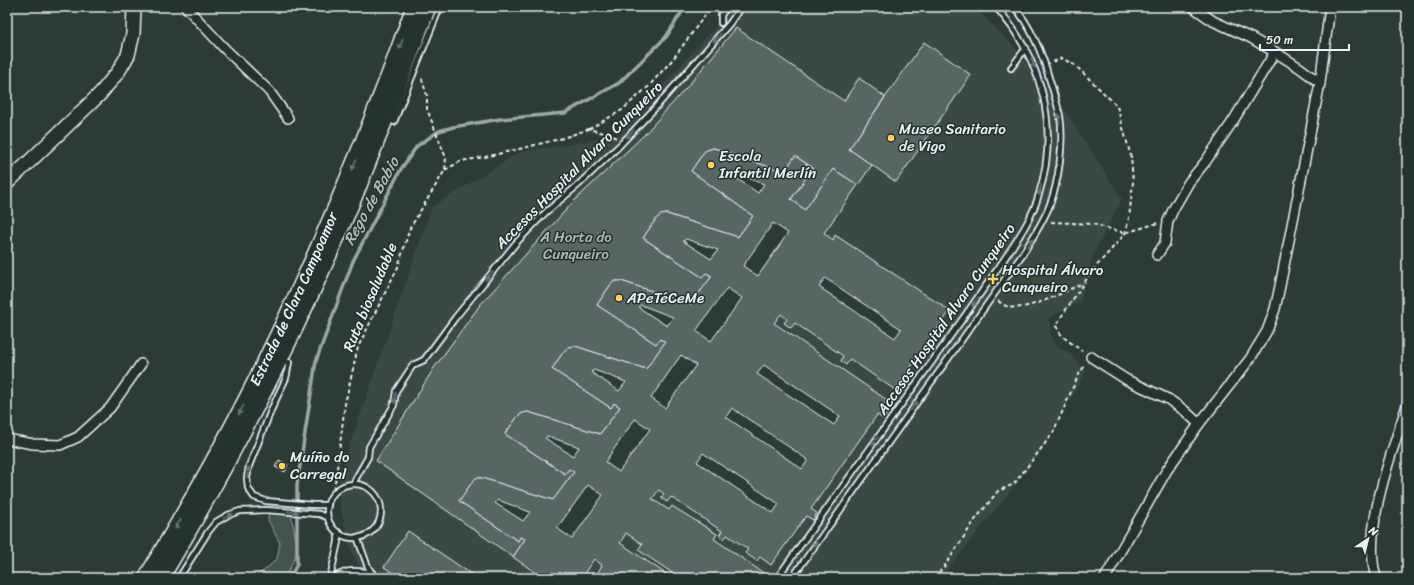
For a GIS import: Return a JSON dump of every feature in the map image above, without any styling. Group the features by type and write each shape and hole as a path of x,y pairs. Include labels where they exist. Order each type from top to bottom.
{"main road":[{"path":"7,183 100,94 118,72 128,55 133,34 134,7"},
{"name":"Estrada de Clara Campoamor","path":"146,578 199,489 250,392 307,275 343,192 384,89 414,7"},
{"name":"Estrada de Clara Campoamor","path":"161,578 214,486 292,334 347,214 428,7"},
{"name":"Estrada de Clara Campoamor","path":"172,578 246,445 289,362 346,237 394,122 399,84"}],"street":[{"path":"186,7 225,49 269,91 288,118"},
{"path":"1193,7 1213,21 1251,38 1275,52 1320,83"},
{"path":"1105,578 1167,470 1199,424 1250,359 1267,331 1275,309 1320,83 1330,7"},
{"path":"1157,255 1166,243 1168,221 1174,208 1190,182 1233,121 1275,52"},
{"path":"1091,357 1127,380 1168,399 1185,411 1199,424"},
{"path":"7,439 33,444 60,445 78,437 110,408 141,364"},
{"path":"1376,578 1373,553 1375,523 1379,499 1407,405"}],"lane":[{"path":"394,122 440,7"},
{"path":"721,23 721,15 727,7"},
{"name":"Accesos Hospital Alvaro Cunqueiro","path":"354,484 368,456 369,447 394,405 396,391 413,365 424,360 455,318 516,243 546,212 577,186 622,143 730,23 741,7"},
{"name":"Accesos Hospital Alvaro Cunqueiro","path":"777,578 983,291 1029,220 1039,194 1046,163 1048,140 1047,119 1043,96 1036,71 1026,48 1016,31 996,7"},
{"name":"Accesos Hospital Alvaro Cunqueiro","path":"792,578 993,297 1022,255 1049,206 1059,163 1061,141 1060,116 1046,64 1034,38 1014,7"},
{"path":"1011,68 1026,48"},
{"path":"289,362 286,378 248,466 246,478 248,488 254,497 266,501 328,505"},
{"path":"354,484 364,486 371,490 376,496 380,507 378,525 371,532 357,537 344,536 338,532 331,526 327,517 328,505 332,496 344,486 354,484"},
{"path":"179,578 216,522 240,510 266,510 319,514 327,517"},
{"path":"330,578 338,542 338,532"},
{"path":"357,537 368,567 375,578"},
{"path":"334,578 348,570 372,573"}],"path":[{"path":"445,170 461,161 485,157 563,138 589,129 622,110 648,87 673,59 711,7"},
{"path":"934,578 944,567 975,520 998,491 1014,484 1054,433 1078,376 1091,357 1062,336 1056,326 1101,260 1125,233 1129,218 1133,182 1131,157 1117,106 1076,66 1062,58 1046,64"},
{"path":"414,70 422,76 427,96 427,109 446,158 445,170"},
{"path":"589,129 611,135 622,143"},
{"name":"Ruta biosaludable","path":"332,496 336,477 345,404 358,347 398,267 410,228 445,170"},
{"path":"1043,219 1054,223 1093,224 1125,233 1168,221"},
{"path":"993,297 1008,307 1023,307 1048,299 1084,283"}],"shaded area":[{"name":"Hospital Álvaro Cunqueiro","path":"734,7 974,7 1012,44 1064,109 1122,199 1093,255 1080,302 1049,318 1051,335 1057,346 1070,354 1086,371 1040,454 941,578 762,578 764,574 714,539 717,534 673,506 669,510 652,499 659,491 664,494 661,498 667,502 671,497 722,531 719,535 724,539 727,535 748,549 745,553 757,561 806,516 813,520 817,513 811,509 877,415 884,419 888,412 882,408 887,400 774,323 781,314 787,319 791,328 795,323 843,356 841,361 846,365 850,359 895,390 950,311 835,236 833,240 824,233 872,165 896,182 971,75 924,42 885,97 859,79 844,101 736,28 687,87 643,136 573,202 480,305 434,368 376,461 543,578 477,578 408,532 384,567 400,578 365,578 351,550 340,506 339,476 432,207 518,153 616,136"},
{"path":"269,512 291,514 298,551 285,578 252,578 265,570 277,559 280,543 268,520"},
{"path":"626,533 642,544 638,550 680,578 672,578 620,543"},
{"path":"594,559 602,565 595,578 581,578"}],"building":[{"path":"736,28 844,101 859,78 885,97 849,149 872,165 858,185 833,169 805,210 791,199 813,168 795,156 784,172 714,148 704,152 691,171 753,216 738,237 667,214 661,215 656,219 643,238 702,277 706,273 712,276 691,304 621,281 615,281 611,284 597,305 656,344 660,339 665,342 646,369 575,346 569,347 564,351 552,369 611,408 614,403 620,407 600,434 528,412 518,416 505,434 565,474 569,469 574,472 553,500 482,478 476,478 459,501 518,541 520,537 525,539 513,557 376,461 434,368 480,305 573,202 643,136 687,87"},
{"path":"924,42 971,75 896,182 849,149"},
{"path":"714,148 784,172 795,156 813,168 791,199 805,210 833,169 858,185 824,233 833,240 835,235 950,311 895,390 850,359 846,365 841,361 843,356 795,323 791,328 784,323 787,319 781,314 774,323 887,400 882,408 888,412 884,419 877,415 811,509 817,513 813,520 806,516 771,565 760,557 757,561 745,553 748,549 727,535 724,539 719,535 722,531 671,497 667,502 661,498 664,494 659,490 652,499 669,510 672,506 717,534 714,539 765,574 762,578 680,578 638,550 642,544 626,533 620,543 672,578 595,578 602,565 594,559 581,578 543,578 513,557 525,539 520,537 518,541 459,501 476,478 482,478 553,500 574,472 569,469 565,474 505,434 518,416 528,412 600,434 620,407 614,403 611,408 552,369 564,351 569,347 575,346 646,369 665,342 660,339 656,344 597,305 611,284 615,281 621,281 691,304 712,276 706,273 702,277 643,238 656,219 661,215 667,214 738,237 753,216 691,171 707,150","holes":["732,172 764,184 758,193 730,174","773,223 788,233 758,276 743,266","686,239 718,250 711,259 683,241","825,278 901,329 895,338 819,287","727,288 742,298 711,341 696,331","641,305 673,317 667,326 638,307","681,355 696,365 665,408 651,398","764,365 840,416 834,425 757,374","594,370 626,382 619,391 591,372","732,408 808,460 802,469 726,417","635,419 650,429 619,472 605,462","547,436 579,447 573,456 545,438","703,453 779,504 773,513 697,462","588,485 603,495 572,539 557,528","498,500 530,512 523,521 495,503"]},
{"name":"Muíño do Carregal","path":"279,460 288,465 285,472 275,467"},
{"path":"408,531 477,578 400,578 384,567"}],"waterway":[{"name":"Rego de Babio","path":"290,578 297,564 297,485 316,361 353,261 401,169 417,146 439,131 453,127 500,119 565,113 619,83 666,37 685,7"}],"place":[{"name":"Museo Sanitario de Vigo","path":"891,138"},
{"name":"Escola Infantil Merlín","path":"711,165"},
{"name":"Hospital Álvaro Cunqueiro","path":"993,279"},
{"name":"APeTéCeMe","path":"619,298"},
{"name":"Muíño do Carregal","path":"282,466"}],"park label":[{"name":"A Horta do Cunqueiro","path":"576,246"}]}
